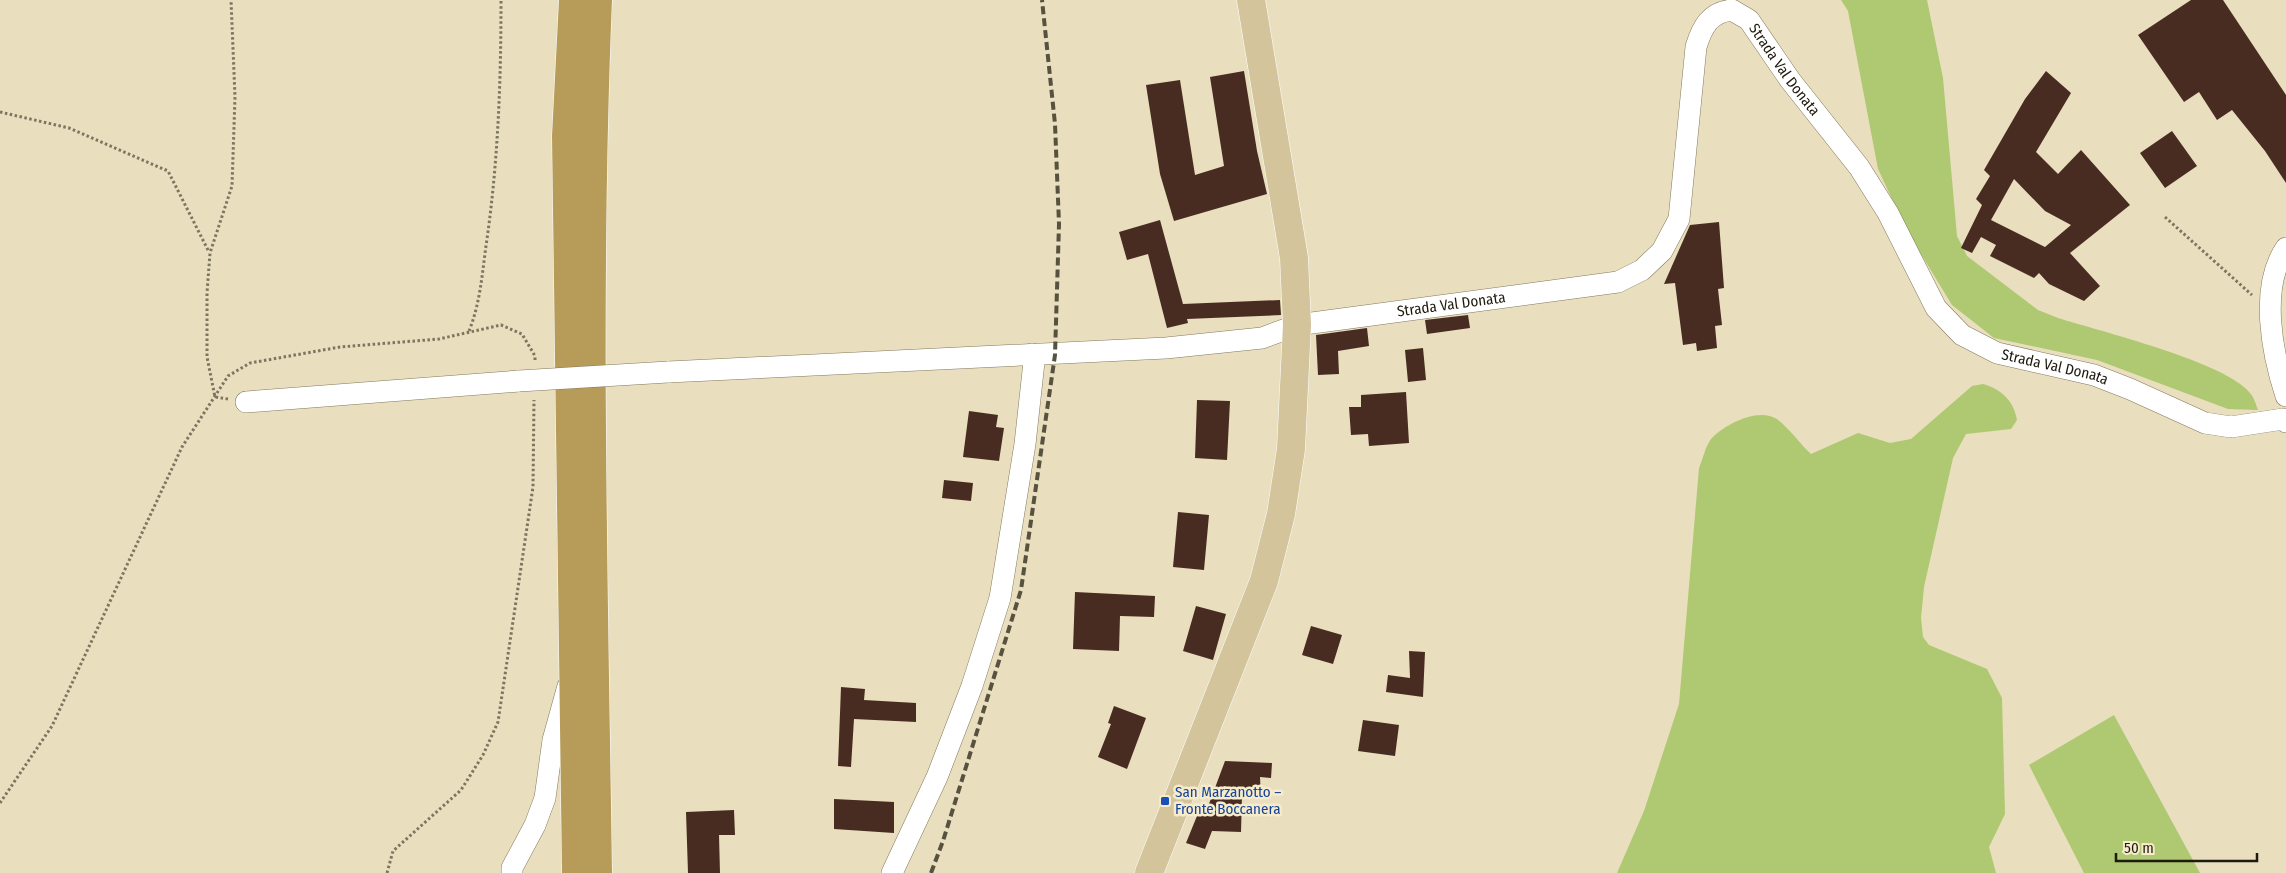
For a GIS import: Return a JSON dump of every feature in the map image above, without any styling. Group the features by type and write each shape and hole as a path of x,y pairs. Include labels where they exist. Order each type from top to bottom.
{"highway":[{"path":"573,0 566,136 576,873"},
{"path":"598,0 592,138 592,513 598,873"}],"main road":[{"path":"1149,873 1264,581 1280,514 1292,449 1297,325 1294,258 1251,0"}],"street":[{"name":"Strada Val Donata","path":"246,402 527,387 668,372 1032,354 1055,355 1176,347 1262,338 1297,325 1592,287 1618,282 1642,270 1662,251 1679,219 1689,132 1693,63 1700,35 1714,15 1730,5 1748,20 1790,80 1859,168 1888,213 1936,308 1962,335 1997,353 2094,375 2130,388 2204,423 2231,427 2266,420 2283,419 2286,422"},
{"path":"2286,248 2280,256 2272,279 2274,351 2278,373 2286,396"},
{"path":"892,873 937,777 972,686 1000,598 1025,444 1034,362 1032,354"},
{"path":"512,873 512,868 535,825 545,798 553,740 572,669"}],"path":[{"path":"215,397 207,357 210,253 232,186 235,97 231,0"},
{"path":"469,332 477,312 494,190 501,94 501,0"},
{"path":"0,112 69,128 168,171 210,253"},
{"path":"2165,217 2272,313"},
{"path":"0,803 52,726 182,447 228,376 250,363 340,347 439,339 501,325 522,334 535,356 535,366"},
{"path":"387,873 393,851 461,790 483,755 498,722 533,487 527,387"},
{"path":"215,397 246,402"}],"green space":[{"path":"1841,0 1927,0 1943,78 1957,236 1967,256 2038,310 2190,359 2237,381 2250,393 2258,410 2228,409 2097,360 1994,338 1952,305 1907,231 1878,169 1848,11"},
{"path":"1983,384 1990,386 2006,397 2013,407 2017,420 2011,429 1966,434 1953,458 1924,587 1921,618 1923,637 1929,645 1987,669 2002,698 2005,814 1989,847 1996,873 1617,873 1644,811 1679,704 1699,468 1711,439 1724,428 1741,420 1759,415 1767,415 1779,421 1811,454 1858,433 1890,443 1911,439 1972,386"},
{"path":"2114,715 2200,873 2084,873 2029,765"}],"building":[{"path":"2191,0 2223,0 2286,95 2286,183 2265,151 2232,110 2217,120 2199,92 2184,102 2138,35"},
{"path":"1244,71 1257,151 1267,194 1174,221 1160,174 1146,85 1180,80 1195,175 1224,166 1210,77"},
{"path":"2046,71 2071,93 2036,152 2058,174 2081,150 2130,205 2070,253 2100,286 2084,301 2049,284 2039,273 2034,278 1990,256 1996,245 1981,237 1972,253 1961,248 1982,205 1976,199 1990,176 1984,170 2025,99","holes":["2014,179 2045,211 2071,225 2045,247 1991,220"]},
{"path":"2172,131 2197,166 2165,188 2140,153"},
{"path":"1160,220 1183,304 1280,300 1281,315 1187,319 1188,323 1167,328 1148,254 1127,260 1119,232"},
{"path":"1719,222 1724,288 1718,289 1722,325 1715,326 1717,348 1697,351 1696,343 1683,345 1675,283 1664,284 1690,225"},
{"path":"1468,315 1470,328 1427,334 1425,320"},
{"path":"1367,328 1369,346 1338,351 1339,374 1318,375 1316,335"},
{"path":"1423,348 1426,380 1408,382 1405,350"},
{"path":"1406,392 1409,443 1369,446 1368,434 1351,435 1349,407 1361,407 1361,395"},
{"path":"1197,400 1230,401 1227,460 1195,458"},
{"path":"969,411 998,415 996,427 1004,428 999,461 963,457"},
{"path":"944,480 973,483 971,501 942,498"},
{"path":"1178,512 1209,515 1204,570 1173,567"},
{"path":"1075,592 1155,596 1154,617 1120,616 1119,651 1073,649"},
{"path":"1196,606 1226,614 1213,660 1183,651"},
{"path":"1311,626 1342,635 1333,664 1302,655"},
{"path":"1409,651 1425,652 1423,697 1386,692 1388,675 1410,678"},
{"path":"841,687 865,689 864,700 916,703 916,722 854,719 851,767 838,766"},
{"path":"1114,706 1146,718 1127,769 1098,757 1111,724 1108,723"},
{"path":"1363,720 1399,725 1395,756 1358,751"},
{"path":"1225,761 1272,763 1271,778 1260,777 1261,797 1242,796 1241,832 1212,831 1205,849 1186,843 1199,811 1206,812"},
{"path":"834,799 894,802 894,833 834,829"},
{"path":"734,810 735,835 719,835 720,873 688,873 686,812"}],"railway":[{"path":"931,873 943,841 1021,590 1055,355 1059,224 1055,124 1042,0"}],"place":[{"name":"San Marzanotto – Fronte Boccanera","path":"1165,801"}]}
